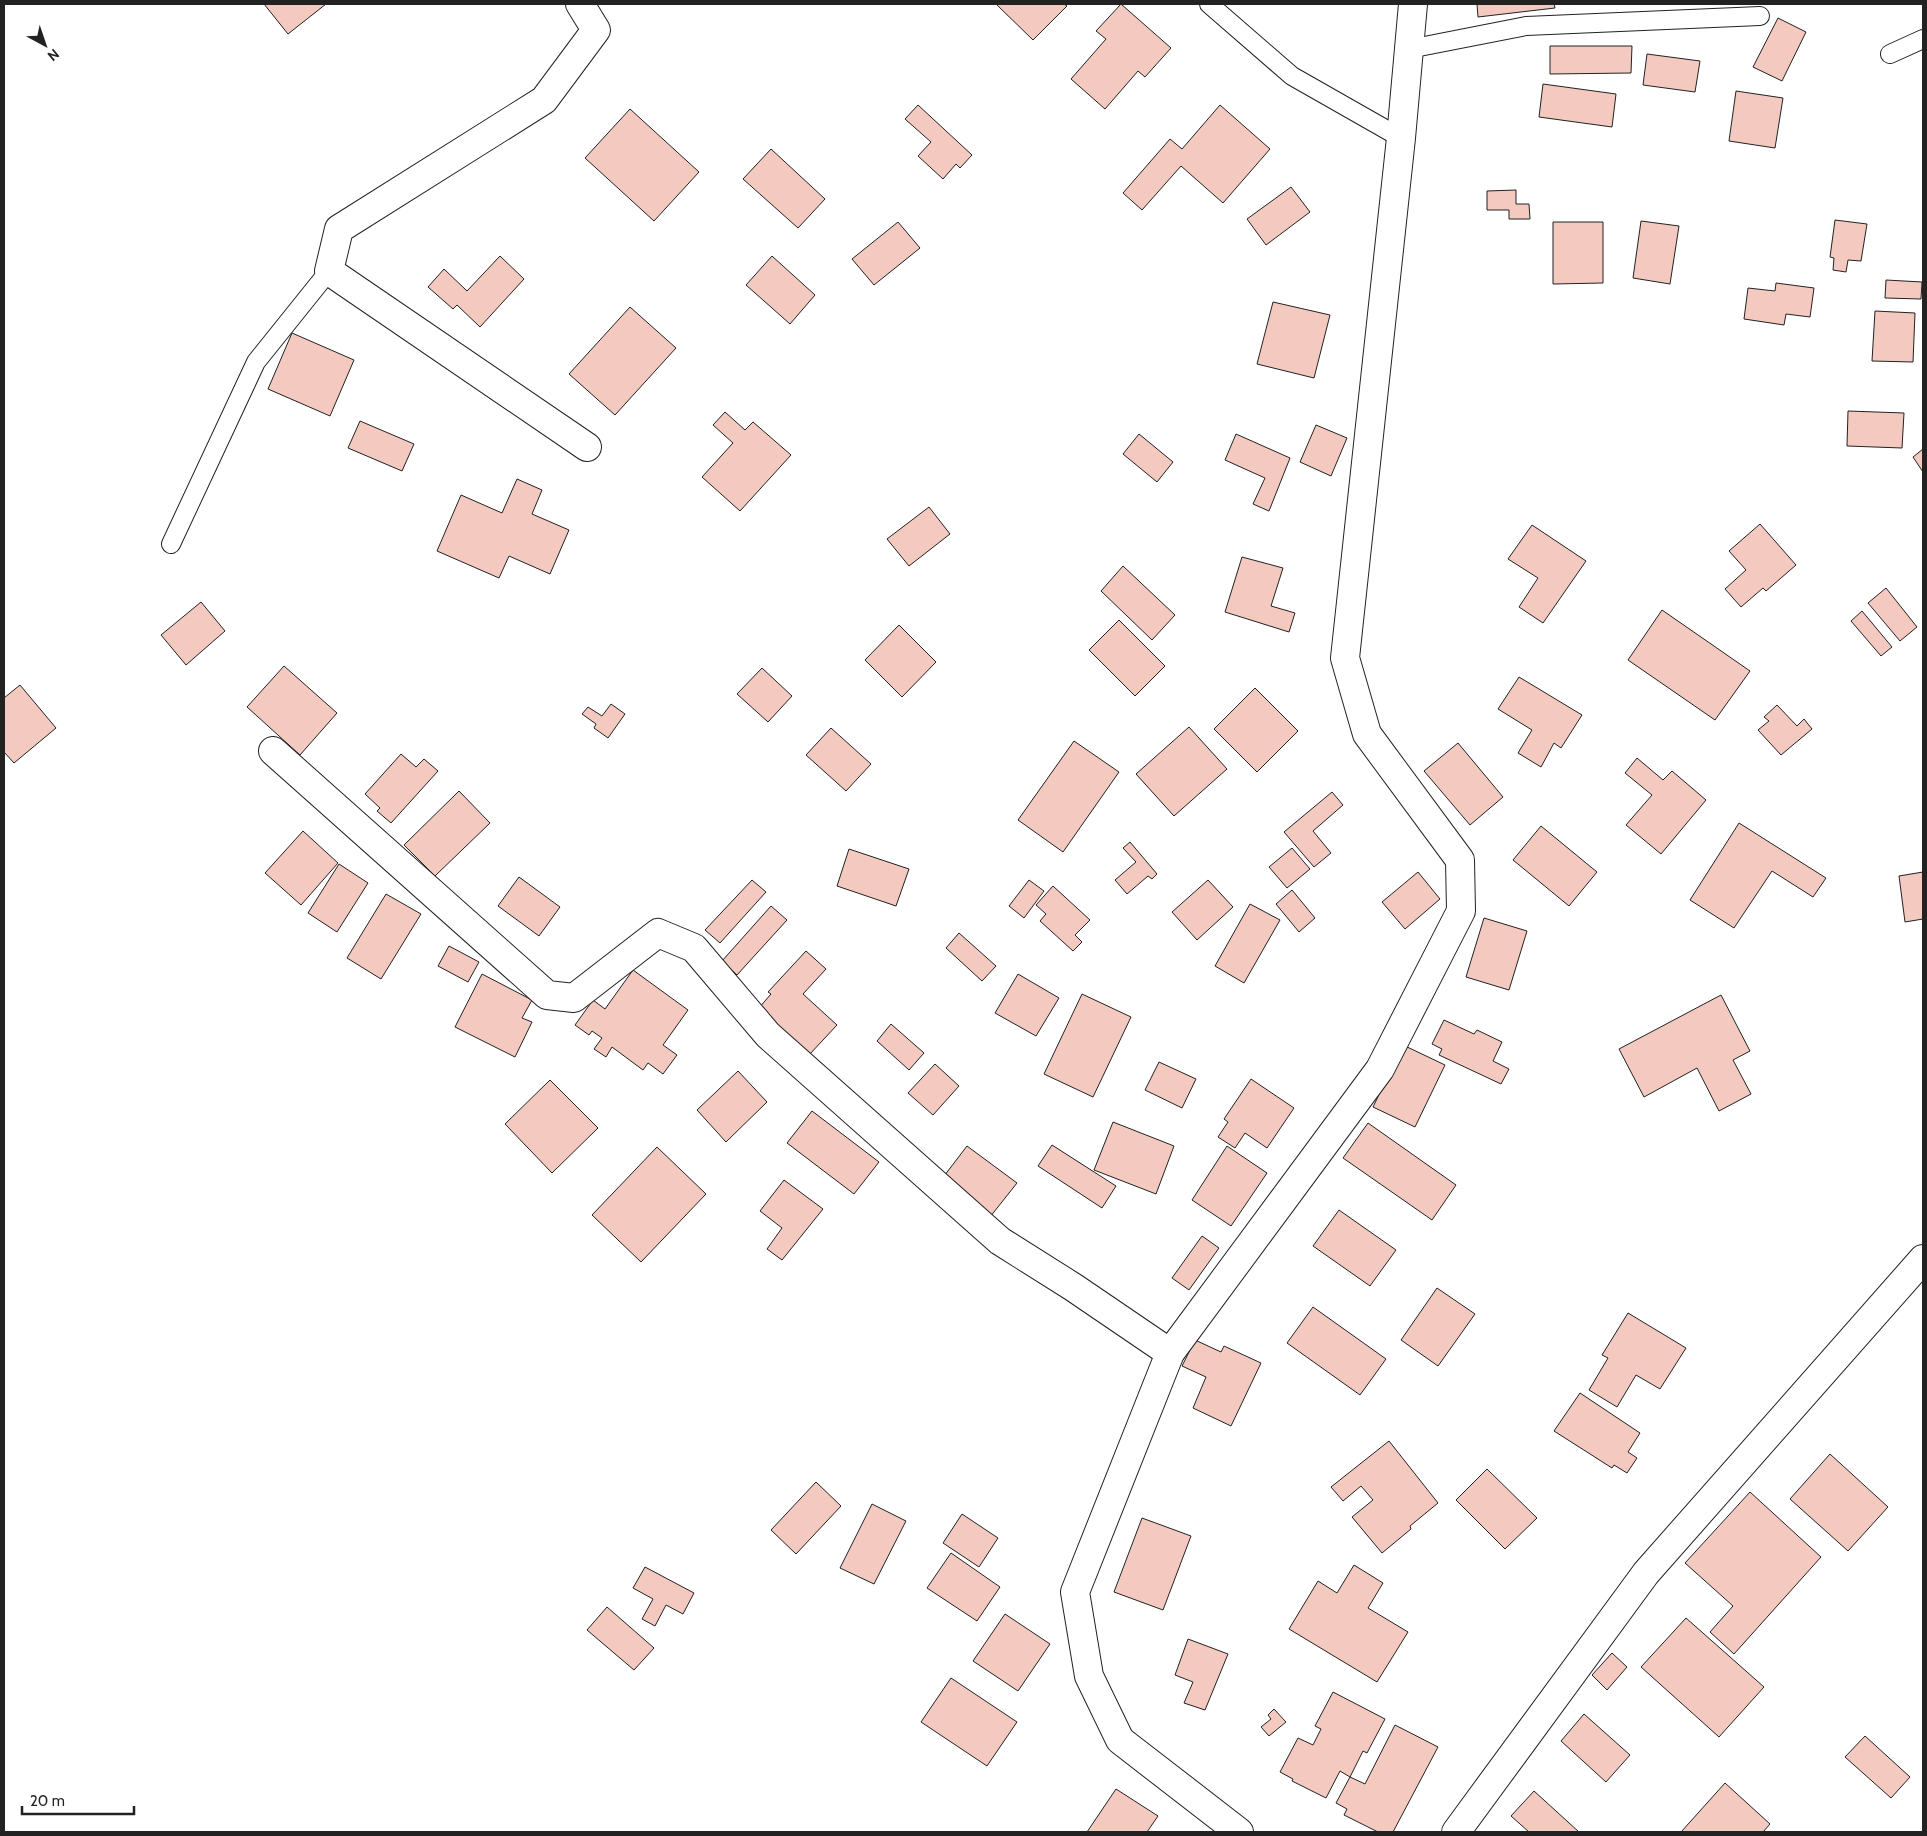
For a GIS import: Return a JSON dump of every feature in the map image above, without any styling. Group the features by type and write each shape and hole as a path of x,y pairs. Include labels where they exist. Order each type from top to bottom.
{"street":[{"path":"580,4 596,30 544,100 339,229 329,271 587,447"},
{"path":"1233,1831 1120,1740 1089,1676 1075,1592 1170,1353 1380,1069 1461,911 1460,860 1367,734 1346,658 1401,138 1413,4"},
{"path":"273,751 546,995 574,998 658,933 694,948 768,1035 1000,1241 1073,1287 1170,1353"},
{"path":"1456,1832 1646,1573 1923,1259"}],"lane":[{"path":"1209,4 1292,76 1401,138"},
{"path":"1409,49 1526,26 1760,16"},
{"path":"1890,54 1923,39"},
{"path":"171,544 256,362 329,271"}],"building":[{"path":"264,4 326,4 288,34"},
{"path":"996,4 1064,4 1067,6 1033,40"},
{"path":"1121,4 1171,48 1145,77 1138,71 1105,109 1071,79 1106,39 1096,31"},
{"path":"1477,4 1554,4 1555,8 1478,17"},
{"path":"1778,18 1806,32 1782,81 1753,67"},
{"path":"1550,46 1632,46 1631,73 1550,74"},
{"path":"1647,54 1700,61 1695,92 1643,85"},
{"path":"1543,84 1616,94 1612,127 1539,117"},
{"path":"1736,91 1783,98 1775,148 1729,141"},
{"path":"918,105 972,155 960,168 956,164 943,179 918,156 931,142 905,119"},
{"path":"1220,105 1270,149 1223,203 1181,166 1142,210 1123,193 1170,139 1182,149"},
{"path":"630,109 699,172 654,221 585,158"},
{"path":"771,149 825,199 798,228 743,179"},
{"path":"1291,187 1310,212 1266,245 1247,219"},
{"path":"1516,190 1516,204 1529,204 1530,219 1509,219 1509,210 1487,210 1487,191"},
{"path":"1835,220 1867,224 1861,261 1848,260 1846,272 1833,270 1834,258 1830,257"},
{"path":"1641,221 1679,226 1670,284 1633,278"},
{"path":"898,222 920,248 874,285 852,259"},
{"path":"1553,222 1603,222 1603,283 1553,284"},
{"path":"500,256 524,279 480,327 457,305 453,309 428,287 444,269 467,291"},
{"path":"772,256 815,295 790,324 746,285"},
{"path":"1886,280 1922,282 1921,299 1885,298"},
{"path":"1776,283 1814,288 1810,317 1786,314 1784,325 1744,319 1748,288 1775,291"},
{"path":"1273,302 1330,315 1314,378 1257,364"},
{"path":"630,307 676,348 615,415 569,374"},
{"path":"1875,311 1915,313 1913,362 1872,361"},
{"path":"292,333 354,360 330,416 268,389"},
{"path":"1848,411 1904,413 1902,448 1847,446"},
{"path":"725,412 745,430 753,422 791,455 740,511 702,477 733,443 713,425"},
{"path":"360,421 414,444 402,471 348,448"},
{"path":"1316,425 1347,438 1331,476 1300,462"},
{"path":"1139,434 1173,462 1157,482 1123,454"},
{"path":"1236,434 1290,458 1269,511 1253,504 1265,478 1225,460"},
{"path":"1923,449 1923,472 1913,457"},
{"path":"517,479 542,490 532,514 569,530 550,574 509,556 499,578 437,551 461,495 502,513"},
{"path":"929,507 950,534 909,566 887,539"},
{"path":"1760,524 1796,565 1766,591 1763,588 1741,607 1725,589 1746,570 1729,551"},
{"path":"1532,525 1586,561 1543,623 1519,607 1538,578 1508,559"},
{"path":"1242,557 1283,568 1271,606 1295,613 1289,632 1225,612"},
{"path":"1123,566 1175,615 1152,640 1101,591"},
{"path":"1886,588 1917,627 1900,641 1868,603"},
{"path":"201,602 225,631 186,665 161,635"},
{"path":"1662,610 1750,671 1715,720 1628,660"},
{"path":"1862,611 1892,647 1881,656 1851,621"},
{"path":"1119,620 1165,666 1135,696 1089,650"},
{"path":"899,625 936,662 902,697 865,660"},
{"path":"284,666 337,713 300,755 247,707"},
{"path":"762,668 792,696 768,722 737,694"},
{"path":"1519,677 1582,715 1561,748 1554,743 1541,767 1518,753 1532,730 1498,709"},
{"path":"20,685 56,728 14,763 4,752 4,698"},
{"path":"1255,688 1298,731 1257,772 1214,729"},
{"path":"611,704 625,714 608,738 594,728 596,724 582,714 588,707 602,716"},
{"path":"1777,705 1797,726 1804,719 1812,729 1781,755 1758,730 1769,721 1764,717"},
{"path":"1189,727 1227,769 1174,816 1136,774"},
{"path":"831,728 871,764 846,791 806,755"},
{"path":"1074,741 1119,772 1063,852 1018,820"},
{"path":"1458,743 1503,797 1470,825 1424,771"},
{"path":"401,754 416,767 424,759 438,771 391,823 377,811 380,808 365,794"},
{"path":"1637,758 1663,780 1672,771 1706,800 1661,854 1626,825 1652,795 1625,773"},
{"path":"459,791 490,823 435,876 404,845"},
{"path":"1332,792 1343,805 1313,831 1331,853 1314,867 1284,832"},
{"path":"1739,823 1826,878 1813,897 1772,871 1734,928 1690,900"},
{"path":"1541,826 1597,872 1569,906 1513,860"},
{"path":"303,831 338,863 301,905 265,873"},
{"path":"1130,842 1157,874 1152,879 1148,876 1127,894 1115,880 1136,862 1123,848"},
{"path":"1292,848 1310,869 1287,888 1269,867"},
{"path":"849,849 909,869 896,906 837,886"},
{"path":"339,864 368,883 337,932 308,913"},
{"path":"1418,872 1440,899 1405,929 1382,902"},
{"path":"1923,872 1923,919 1905,922 1899,876"},
{"path":"519,877 560,907 539,936 498,906"},
{"path":"752,880 766,892 720,943 705,930"},
{"path":"1029,880 1044,891 1024,918 1009,906"},
{"path":"1208,880 1233,907 1197,940 1172,912"},
{"path":"1053,886 1090,920 1075,935 1082,942 1073,951 1040,921 1046,914 1036,905"},
{"path":"1292,890 1315,918 1299,932 1276,904"},
{"path":"386,894 421,914 381,979 347,958"},
{"path":"1250,904 1280,920 1244,983 1215,966"},
{"path":"771,906 787,920 737,975 722,961"},
{"path":"1484,918 1527,931 1509,990 1466,977"},
{"path":"959,933 996,966 982,981 946,948"},
{"path":"449,946 479,962 468,982 438,966"},
{"path":"806,951 826,969 803,994 837,1025 809,1055 758,1009 771,994 768,992"},
{"path":"633,970 688,1010 663,1045 677,1055 663,1074 648,1063 643,1070 612,1047 606,1057 594,1049 602,1038 592,1031 589,1035 575,1025 593,1000 605,1009"},
{"path":"482,974 532,1000 522,1018 532,1022 515,1057 455,1027"},
{"path":"1018,974 1059,998 1036,1036 995,1013"},
{"path":"1082,994 1131,1017 1093,1097 1044,1074"},
{"path":"1721,995 1750,1051 1733,1060 1751,1094 1719,1111 1697,1068 1644,1097 1619,1049"},
{"path":"1444,1020 1474,1034 1477,1030 1502,1042 1493,1061 1509,1069 1501,1084 1439,1055 1442,1049 1432,1044"},
{"path":"891,1024 924,1053 909,1070 877,1041"},
{"path":"1403,1045 1445,1065 1415,1127 1373,1107"},
{"path":"1159,1062 1196,1079 1182,1108 1145,1090"},
{"path":"935,1064 959,1086 933,1115 908,1093"},
{"path":"738,1071 767,1102 726,1142 697,1110"},
{"path":"1251,1079 1294,1108 1267,1148 1245,1133 1235,1148 1218,1137 1228,1122 1224,1119"},
{"path":"550,1080 598,1128 552,1173 505,1124"},
{"path":"812,1111 879,1162 854,1194 787,1143"},
{"path":"1113,1122 1174,1146 1156,1194 1094,1170"},
{"path":"1368,1123 1456,1185 1432,1220 1343,1158"},
{"path":"1052,1145 1116,1186 1102,1208 1038,1166"},
{"path":"967,1146 1017,1183 990,1217 941,1180"},
{"path":"1227,1146 1267,1173 1231,1226 1192,1200"},
{"path":"657,1147 706,1194 641,1262 592,1215"},
{"path":"784,1180 823,1209 782,1260 767,1249 782,1228 760,1211"},
{"path":"1339,1210 1396,1250 1370,1286 1313,1246"},
{"path":"1202,1236 1219,1248 1189,1290 1172,1278"},
{"path":"1437,1288 1475,1314 1438,1366 1401,1340"},
{"path":"1313,1307 1386,1359 1360,1395 1287,1343"},
{"path":"1628,1313 1686,1348 1660,1389 1636,1375 1617,1407 1589,1390 1608,1358 1602,1355"},
{"path":"1195,1340 1221,1352 1224,1346 1261,1363 1231,1426 1193,1408 1206,1377 1182,1366"},
{"path":"1580,1393 1640,1433 1628,1452 1637,1458 1627,1473 1614,1465 1612,1468 1554,1431"},
{"path":"1389,1441 1438,1503 1382,1553 1352,1517 1373,1500 1361,1486 1343,1501 1331,1487"},
{"path":"1830,1454 1888,1507 1848,1551 1790,1499"},
{"path":"1487,1469 1537,1518 1505,1549 1456,1500"},
{"path":"816,1482 841,1506 796,1554 771,1530"},
{"path":"1750,1492 1821,1557 1734,1654 1710,1632 1733,1606 1685,1563"},
{"path":"872,1504 906,1521 874,1584 840,1568"},
{"path":"962,1514 998,1538 979,1567 943,1543"},
{"path":"1142,1518 1191,1536 1163,1610 1114,1592"},
{"path":"951,1553 1000,1587 977,1621 927,1588"},
{"path":"1354,1565 1383,1583 1368,1608 1408,1632 1377,1682 1289,1629 1318,1581 1337,1593"},
{"path":"645,1567 694,1593 683,1614 666,1605 655,1626 642,1619 653,1599 633,1588"},
{"path":"607,1607 654,1648 634,1670 587,1630"},
{"path":"1005,1614 1050,1644 1018,1691 973,1661"},
{"path":"1686,1618 1764,1687 1719,1737 1641,1667"},
{"path":"1188,1639 1228,1654 1205,1710 1184,1703 1193,1682 1175,1675"},
{"path":"1612,1653 1627,1667 1607,1690 1592,1675"},
{"path":"951,1678 1017,1722 987,1766 921,1722"},
{"path":"1333,1692 1385,1719 1367,1753 1363,1751 1350,1777 1340,1771 1326,1798 1292,1781 1293,1779 1280,1772 1298,1738 1313,1745 1321,1729 1315,1726"},
{"path":"1274,1709 1286,1722 1269,1736 1261,1727 1271,1719 1268,1715"},
{"path":"1584,1714 1630,1755 1606,1782 1561,1741"},
{"path":"1395,1725 1438,1747 1393,1832 1378,1832 1344,1815 1347,1809 1336,1803 1350,1777 1365,1784"},
{"path":"1865,1736 1910,1777 1891,1798 1845,1757"},
{"path":"1725,1783 1770,1824 1763,1832 1681,1832"},
{"path":"1116,1789 1158,1816 1147,1832 1087,1832"},
{"path":"1534,1791 1579,1832 1529,1832 1511,1816"}]}
